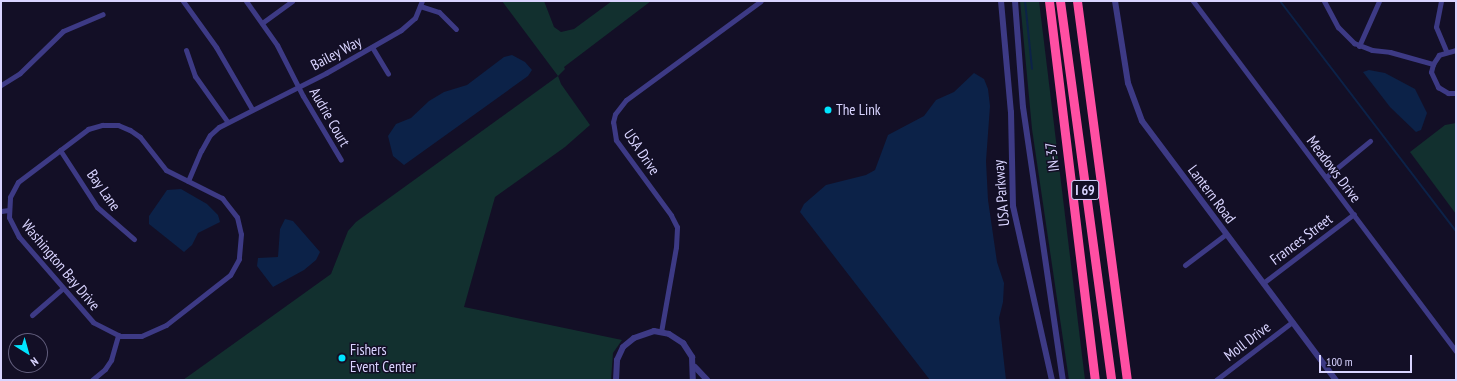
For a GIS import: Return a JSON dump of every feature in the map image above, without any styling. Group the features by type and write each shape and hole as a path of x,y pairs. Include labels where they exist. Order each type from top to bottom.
{"highway":[{"name":"IN-37","path":"1049,1 1095,380"},
{"name":"I 69","path":"1060,1 1111,380"},
{"name":"I 69","path":"1077,1 1127,380"},
{"path":"1119,315 1132,380"}],"street":[{"path":"183,1 216,47 252,109"},
{"path":"262,23 292,1"},
{"name":"USA Drive","path":"661,332 676,247 676,227 671,215 616,140 613,127 615,114 626,100 761,1"},
{"name":"USA Parkway","path":"1001,1 1011,112 1013,206 1052,380"},
{"path":"1015,1 1023,107 1063,380"},
{"name":"Lantern Road","path":"1115,1 1128,84 1138,113 1226,234 1336,380"},
{"name":"Meadows Drive","path":"1193,1 1456,350"},
{"path":"1324,1 1341,31 1359,46 1433,64"},
{"path":"1359,46 1379,1"},
{"path":"1441,1 1436,27 1446,51"},
{"name":"Audrie Court","path":"246,2 262,23 283,56 298,87 341,160"},
{"path":"421,4 438,12 456,29"},
{"name":"Bailey Way","path":"188,181 210,135 227,121 298,87 372,48 409,24 421,4"},
{"path":"1,85 20,74 63,31 103,14"},
{"path":"372,48 388,74"},
{"path":"186,50 195,76 227,121"},
{"path":"1456,50 1446,51 1439,55 1433,64 1432,76 1438,87 1448,93 1456,93"},
{"name":"Washington Bay Drive","path":"118,125 140,137 166,170 188,181 215,193 232,210 241,234 239,259 222,282 166,325 140,336 118,336 93,322 14,231 9,210 10,197 18,182 94,126 118,125"},
{"path":"1326,177 1370,141"},
{"name":"Bay Lane","path":"60,150 98,207 134,238"},
{"path":"1,210 9,210"},
{"name":"Frances Street","path":"1263,283 1354,214"},
{"path":"1185,265 1226,234"},
{"path":"32,316 63,288"},
{"name":"Moll Drive","path":"1216,380 1292,322"},
{"path":"616,380 617,360 628,342 640,334 661,332 683,343 694,365 707,380"},
{"path":"92,380 105,369 111,360 118,336"},
{"path":"694,365 694,380"}],"green space":[{"path":"502,1 544,1 554,27 561,32 574,29 612,1 651,1 564,67 565,69 558,76"},
{"path":"1020,1 1039,1 1085,380 1069,380 1032,129"},
{"path":"558,76 561,84 590,125 565,147 495,197 464,307 622,340 613,353 611,380 183,380 331,274 348,231 356,222"},
{"path":"1456,123 1456,214 1410,152 1445,125"}],"water":[{"path":"512,55 525,62 532,70 528,76 404,165 393,156 388,136 396,124 411,118 429,101 444,92 467,85 504,57"},
{"path":"1369,70 1385,73 1415,89 1427,113 1421,130 1416,132 1390,107 1363,72"},
{"path":"974,73 984,79 988,89 990,106 986,161 988,200 997,262 1004,283 1003,302 999,318 1006,380 930,380 800,212 804,204 826,185 866,175 875,170 888,135 924,116 936,100 954,92"},
{"path":"181,189 207,204 218,215 220,222 198,233 192,245 184,252 149,224 149,216 167,190"},
{"path":"285,219 293,221 320,252 316,260 304,270 273,287 257,266 258,258 278,257 280,229"}],"waterway":[{"path":"1025,1 1032,69"},
{"path":"1280,1 1456,231"}],"place":[{"name":"The Link","path":"828,110"},
{"name":"Fishers Event Center","path":"342,358"}]}
